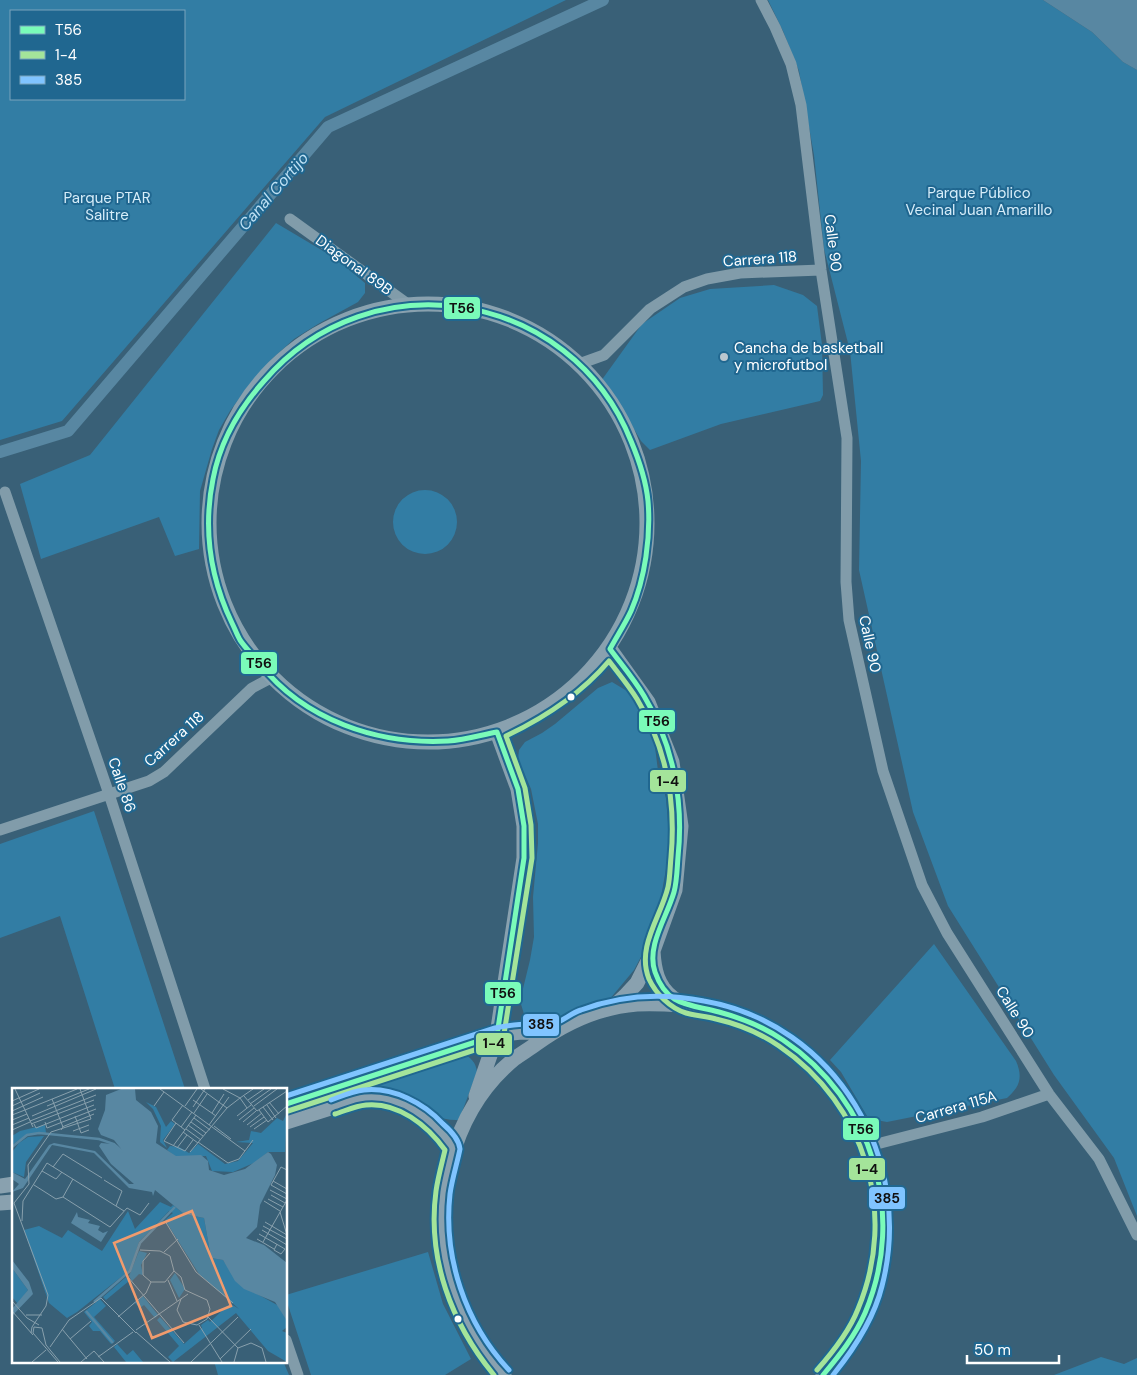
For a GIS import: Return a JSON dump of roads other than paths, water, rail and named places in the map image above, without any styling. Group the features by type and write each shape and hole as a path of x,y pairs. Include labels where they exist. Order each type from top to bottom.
{"street":[{"name":"Calle 90","path":"761,0 776,27 791,64 801,105 821,270 847,438 846,582 849,620 883,771 922,885 947,933 1049,1094 1099,1159 1137,1234"},
{"name":"Diagonal 89B","path":"290,219 408,304"},
{"name":"Carrera 118","path":"579,364 604,355 650,309 684,287 707,279 740,273 821,270"},
{"name":"Diagonal 89B","path":"408,304 455,306 500,316 542,336 579,364 613,404 636,450 648,501 643,571 634,604 610,650 584,678 557,700 528,718 496,732 449,741 401,740 354,729 310,709 272,678 240,640 219,596 208,548 209,498 220,450 242,406 269,372 302,343 335,324 371,311 408,304"},
{"name":"Calle 86","path":"5,492 109,794 205,1088"},
{"path":"610,650 648,702 672,762 681,826 675,890 653,951 636,983 612,1008"},
{"name":"Carrera 118","path":"0,830 148,781 164,772 252,688 272,678"},
{"path":"470,1114 497,1035 524,858 524,826 518,789 496,732"},
{"path":"653,951 654,968 660,984 672,997 687,1006"},
{"path":"504,1375 473,1334 456,1300 445,1264 442,1228 443,1192 453,1148 470,1114 489,1085 514,1060 551,1033 584,1017 612,1008 637,1004 662,1004 721,1012 754,1023 784,1040 811,1061 835,1086 855,1115 869,1146 878,1173 882,1201 881,1257 866,1311 853,1336 823,1375"},
{"path":"288,1103 497,1035 533,1031 551,1033"},
{"path":"497,1035 503,1052 514,1060"},
{"name":"Carrera 115A","path":"869,1146 982,1117 1049,1094"},
{"path":"288,1121 365,1097 384,1098 402,1103 423,1115 443,1133 453,1148"},
{"path":"288,1346 298,1375"}],"waterway":[{"name":"Canal Cortijo","path":"0,452 68,431 328,127 603,0"}],"place":[{"name":"Cancha de basketball y microfutbol","path":"724,357"}],"park label":[{"name":"Parque Público Vecinal Juan Amarillo","path":"979,202"},
{"name":"Parque PTAR Salitre","path":"107,206"}]}
